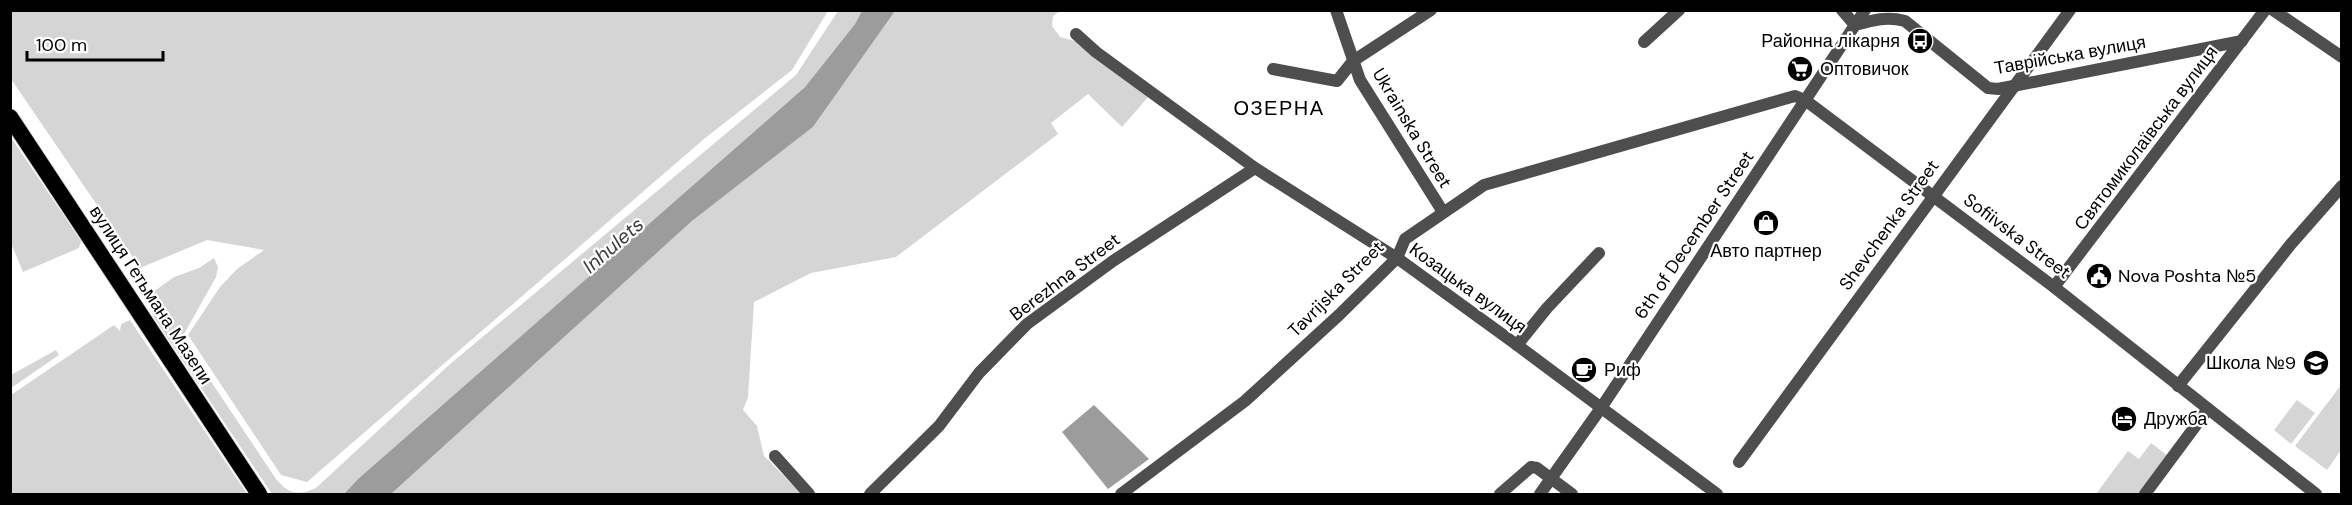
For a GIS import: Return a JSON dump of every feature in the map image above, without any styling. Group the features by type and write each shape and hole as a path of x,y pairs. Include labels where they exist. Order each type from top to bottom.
{"highway":[{"name":"вулиця Гетьмана Мазепи","path":"10,117 259,495"}],"street":[{"name":"Ukrainska Street","path":"1336,10 1359,80 1443,212"},
{"path":"1353,62 1431,10"},
{"path":"1644,42 1679,10"},
{"path":"1842,10 1855,25"},
{"name":"6th of December Street","path":"1540,495 1601,408 1865,10"},
{"name":"Shevchenka Street","path":"1739,462 2070,10"},
{"name":"Святомиколаївська вулиця","path":"2054,287 2265,10"},
{"path":"2273,10 2342,57"},
{"name":"Таврійська вулиця","path":"1855,25 1877,19 1893,18 1905,21 1988,88 2013,87 2242,41"},
{"name":"Козацька вулиця","path":"1076,34 1096,52 1256,168 1396,258 1517,345 1717,495"},
{"name":"Ukrainska Street","path":"1273,69 1337,81 1353,62"},
{"name":"Tavrijska Street","path":"1121,495 1245,401 1339,315 1396,258 1405,238 1484,185 1795,96 1805,100"},
{"name":"Sofiivska Street","path":"1805,100 2054,287 2316,495"},
{"name":"Berezhna Street","path":"870,495 939,426 979,373 1028,324 1113,261 1256,168"},
{"path":"2178,386 2291,244 2342,186"},
{"path":"1517,345 1547,308 1599,253"},
{"path":"2145,495 2208,409"},
{"path":"775,456 809,495"},
{"path":"1500,495 1531,467 1537,468 1572,495"}],"shaded area":[{"path":"10,11 828,11 792,70 704,139 307,482 281,475 188,335 220,287 237,269 264,250 207,240 140,268 11,79"},
{"path":"838,11 862,11 855,24 805,87 358,479 344,494 272,494 153,316 149,295 174,277 199,268 214,258 218,267 216,277 184,334 186,344 276,479 289,491 298,493 316,488 449,365 796,75"},
{"path":"862,11 895,11 813,127 692,221 391,494 344,494 358,479 805,87 855,24"},
{"path":"895,11 1060,11 1053,16 1052,26 1060,37 1075,41 1149,96 1122,127 1088,94 1051,123 1058,134 896,257 811,273 754,302 748,397 743,410 757,426 764,456 802,494 391,494 692,221 813,127"},
{"path":"10,136 81,241 79,248 23,272 11,243"},
{"path":"130,320 247,494 11,494 11,395 114,325 120,331 121,324"},
{"path":"56,350 59,355 11,388 11,375"},
{"path":"2341,385 2341,450 2327,470 2295,446"},
{"path":"2297,400 2315,413 2291,444 2274,430"},
{"path":"1094,405 1149,459 1108,489 1062,432"},
{"path":"2151,443 2168,456 2139,494 2096,494 2128,451 2139,459"}],"place":[{"name":"Районна лікарня","path":"1920,41"},
{"name":"Оптовичок","path":"1800,69"},
{"name":"Авто партнер","path":"1766,223"},
{"name":"Nova Poshta №5","path":"2099,276"},
{"name":"Школа №9","path":"2316,363"},
{"name":"Риф","path":"1584,370"},
{"name":"Дружба","path":"2124,419"}],"district":[{"name":"ОЗЕРНА","path":"1279,108"}],"water label":[{"name":"Inhulets","path":"613,245"}]}
